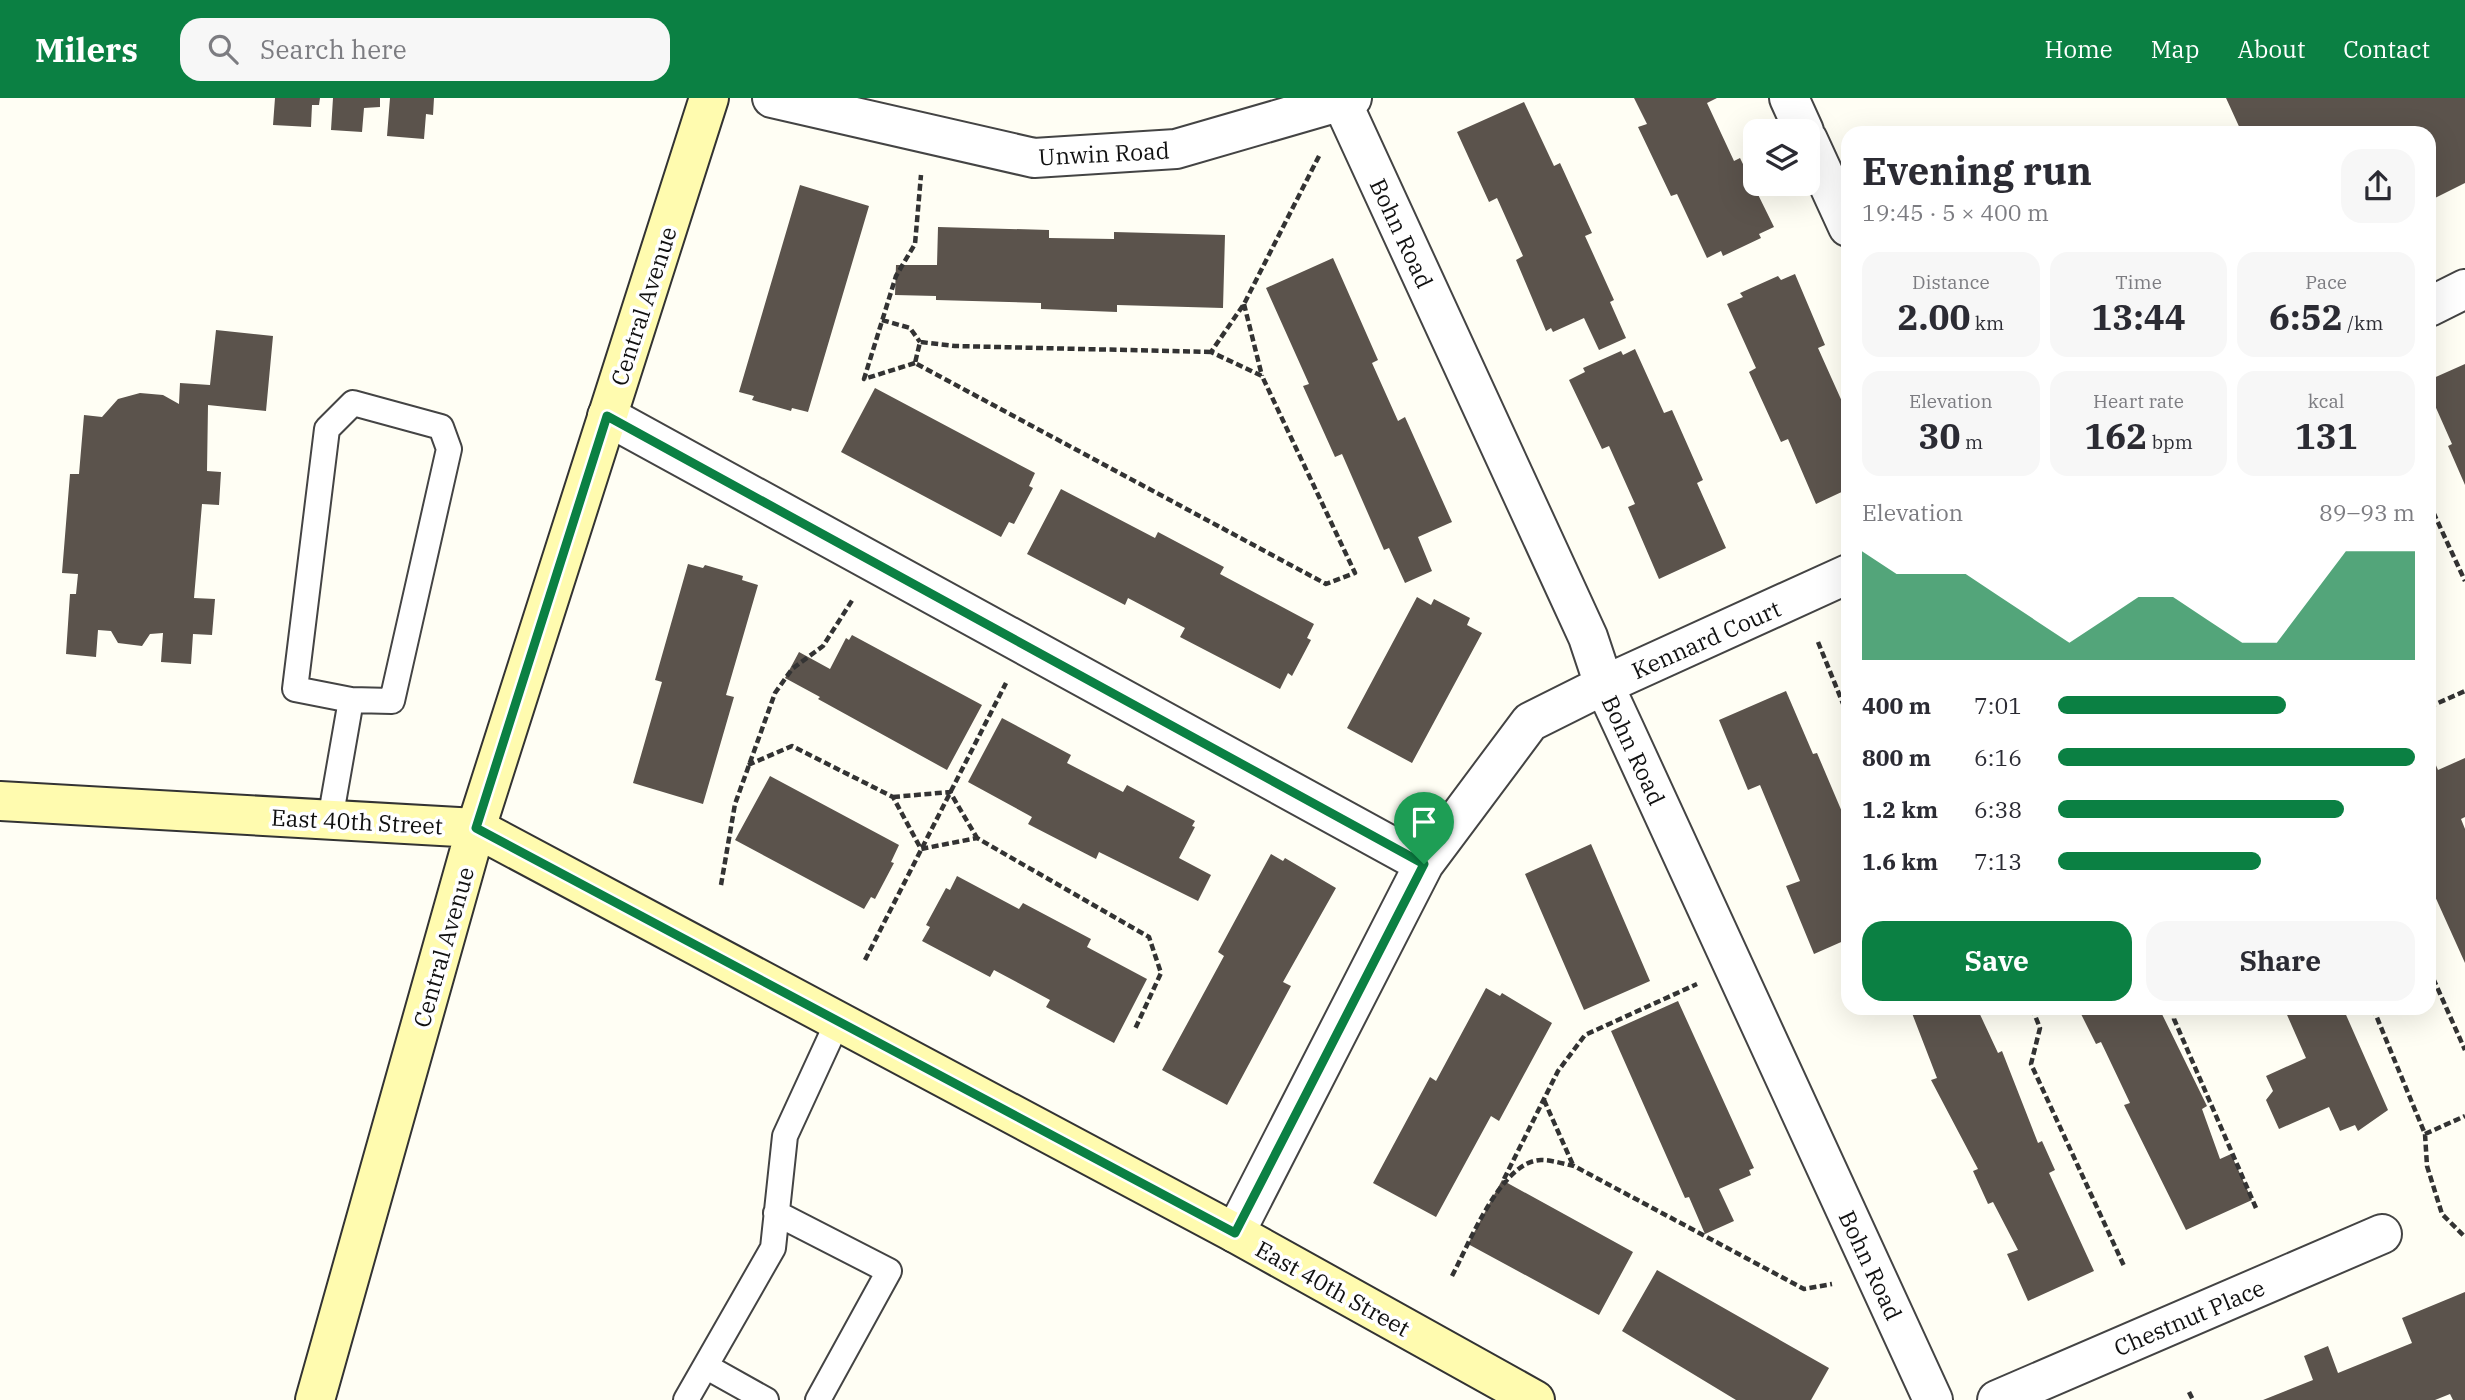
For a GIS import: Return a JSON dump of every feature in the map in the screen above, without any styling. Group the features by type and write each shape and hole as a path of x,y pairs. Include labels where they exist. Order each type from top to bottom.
{"street":[{"name":"Central Avenue","path":"316,1400 476,828 709,98"},
{"name":"Unwin Road","path":"772,98 1034,159 1177,149 1345,100"},
{"path":"1789,98 1799,119"},
{"name":"Bohn Road","path":"1345,100 1588,637 1604,685 1933,1400"},
{"path":"1820,165 1841,212"},
{"path":"2436,304 2465,289"},
{"path":"607,416 1424,864"},
{"name":"Kennard Court","path":"1235,1233 1424,864 1530,722 1604,685 1841,577"},
{"name":"East 40th Street","path":"0,801 476,828 1235,1233 1535,1400"},
{"name":"Chestnut Place","path":"1997,1400 2382,1234"}],"lane":[{"path":"353,403 441,428 449,449 391,701 351,700 295,689 327,429 353,403"},
{"path":"330,820 351,700"},
{"path":"686,1400 773,1248 785,1136 838,1021"},
{"path":"776,1213 889,1271 818,1400"},
{"path":"706,1367 766,1400"}],"path":[{"path":"1211,352 1244,304 1322,150"},
{"path":"921,173 915,244 896,276 864,379 915,363 1326,583 1355,573 1262,376 1244,304"},
{"path":"882,320 910,328 920,342 955,346 1211,352 1262,376"},
{"path":"915,363 920,342"},
{"path":"2436,518 2465,581"},
{"path":"721,885 735,804 775,693 792,669 823,646 853,599"},
{"path":"1818,642 1841,699"},
{"path":"866,960 1007,682"},
{"path":"2436,704 2465,691"},
{"path":"748,765 792,746 893,797 950,792"},
{"path":"950,792 977,838 1149,937 1161,973 1135,1029"},
{"path":"893,797 921,849"},
{"path":"921,849 977,838"},
{"path":"1452,1276 1503,1183 1558,1071 1585,1035 1699,982"},
{"path":"2436,985 2465,1050"},
{"path":"2035,1015 2040,1028 2031,1064 2124,1266"},
{"path":"2174,1015 2256,1208"},
{"path":"2376,1015 2425,1134 2427,1166 2442,1214 2465,1237"},
{"path":"1544,1099 1574,1166"},
{"path":"2425,1134 2465,1116"},
{"path":"1503,1183 1518,1168 1540,1160 1574,1166 1804,1289 1837,1283"},
{"path":"2189,1392 2193,1400"}],"building":[{"path":"275,98 320,98 319,105 312,105 311,127 273,125"},
{"path":"333,98 380,98 380,107 364,108 362,132 331,130"},
{"path":"390,98 434,98 433,115 426,114 424,139 387,136"},
{"path":"1634,98 1717,98 1707,103 1734,161 1740,158 1743,164 1743,196 1759,196 1774,227 1759,234 1761,238 1723,256 1721,251 1707,258 1677,194 1671,196 1638,127 1647,124"},
{"path":"2226,98 2465,98 2465,183 2436,198 2436,126 2239,126"},
{"path":"1524,102 1554,166 1560,163 1592,233 1585,236 1614,300 1610,302 1626,338 1599,350 1584,318 1553,332 1551,328 1546,331 1516,260 1523,256 1497,198 1489,202 1457,132"},
{"path":"800,185 869,206 808,412 792,408 791,411 752,400 754,396 739,392"},
{"path":"938,227 1049,230 1049,238 1114,239 1114,232 1225,235 1223,308 1117,305 1117,312 1041,309 1041,303 936,300 936,296 895,295 896,265 937,265"},
{"path":"1333,258 1378,360 1372,363 1398,421 1405,417 1452,522 1418,537 1432,571 1405,583 1389,548 1384,550 1342,454 1335,457 1303,386 1309,384 1266,288"},
{"path":"1795,274 1825,345 1818,348 1841,399 1841,492 1816,504 1788,439 1781,442 1749,372 1756,368 1727,304 1743,297 1740,293 1778,276 1781,280"},
{"path":"216,330 273,336 266,411 208,405 207,471 221,472 219,505 202,504 194,598 215,599 212,635 193,634 191,664 161,662 163,633 150,634 142,646 118,643 111,631 98,630 96,657 66,654 70,594 76,594 78,574 62,573 70,474 79,474 84,415 102,417 118,399 140,393 163,395 179,404 180,383 210,385"},
{"path":"1635,349 1664,413 1672,410 1703,480 1697,483 1726,548 1659,579 1628,507 1635,504 1609,446 1602,449 1569,380 1585,372 1583,368 1621,351 1623,355"},
{"path":"2465,364 2465,485 2448,446 2452,444 2436,408 2436,377"},
{"path":"875,388 1035,473 1029,486 1033,488 1014,524 1009,522 1001,537 841,452"},
{"path":"1061,489 1155,538 1158,532 1224,567 1220,574 1314,624 1307,638 1311,640 1292,676 1288,673 1280,689 1180,637 1185,628 1128,598 1125,605 1027,554"},
{"path":"688,564 703,568 705,565 743,576 742,580 758,585 726,695 734,697 703,804 633,783 662,682 655,680"},
{"path":"1417,597 1431,605 1434,599 1470,618 1467,625 1482,633 1412,763 1347,728"},
{"path":"852,635 982,705 947,770 785,678 799,652 830,669 846,638 849,640"},
{"path":"1786,691 1841,810 1841,942 1814,954 1786,886 1800,881 1760,785 1748,790 1719,720"},
{"path":"1002,718 1071,755 1067,763 1123,792 1127,785 1195,821 1192,826 1195,827 1179,858 1211,875 1198,901 1099,852 1096,859 1028,824 1032,817 968,782"},
{"path":"2465,758 2465,817 2461,819 2465,829 2465,963 2436,899 2436,765 2438,770"},
{"path":"770,776 899,845 891,862 894,863 875,899 871,897 864,909 735,840"},
{"path":"1591,844 1650,981 1584,1010 1525,874"},
{"path":"1271,854 1283,861 1285,858 1336,888 1283,982 1291,986 1227,1105 1162,1070 1224,956 1218,952"},
{"path":"957,876 1019,909 1023,903 1091,939 1087,947 1147,979 1114,1043 1046,1007 1050,1000 994,970 990,977 922,941 930,927 926,925 946,888 950,890"},
{"path":"1486,988 1500,996 1502,993 1552,1023 1499,1121 1491,1116 1436,1217 1373,1183 1430,1077 1436,1081"},
{"path":"1678,1001 1754,1168 1749,1170 1751,1175 1719,1189 1734,1221 1705,1234 1689,1197 1685,1198 1611,1031"},
{"path":"1913,1015 1980,1015 1998,1053 2002,1051 2038,1143 2042,1141 2055,1170 2049,1173 2094,1271 2028,1301 2007,1254 2018,1250 1993,1202 1988,1204 1973,1171 1978,1169 1931,1080 1937,1078"},
{"path":"2082,1015 2162,1015 2207,1106 2202,1109 2220,1159 2231,1154 2252,1200 2186,1230 2124,1105 2130,1103 2101,1042 2096,1044"},
{"path":"2287,1015 2346,1015 2388,1110 2358,1131 2355,1125 2340,1131 2329,1107 2279,1129 2266,1100 2273,1091 2266,1076 2306,1058"},
{"path":"1502,1180 1633,1252 1599,1315 1468,1244"},
{"path":"1657,1270 1829,1368 1811,1400 1736,1400 1622,1331"},
{"path":"2465,1292 2465,1400 2453,1400 2450,1394 2435,1400 2263,1400 2313,1380 2304,1356 2328,1346 2338,1373 2412,1343 2402,1318"}],"route":[{"path":"607,416 1424,864 1235,1233 476,828 607,416"}]}
